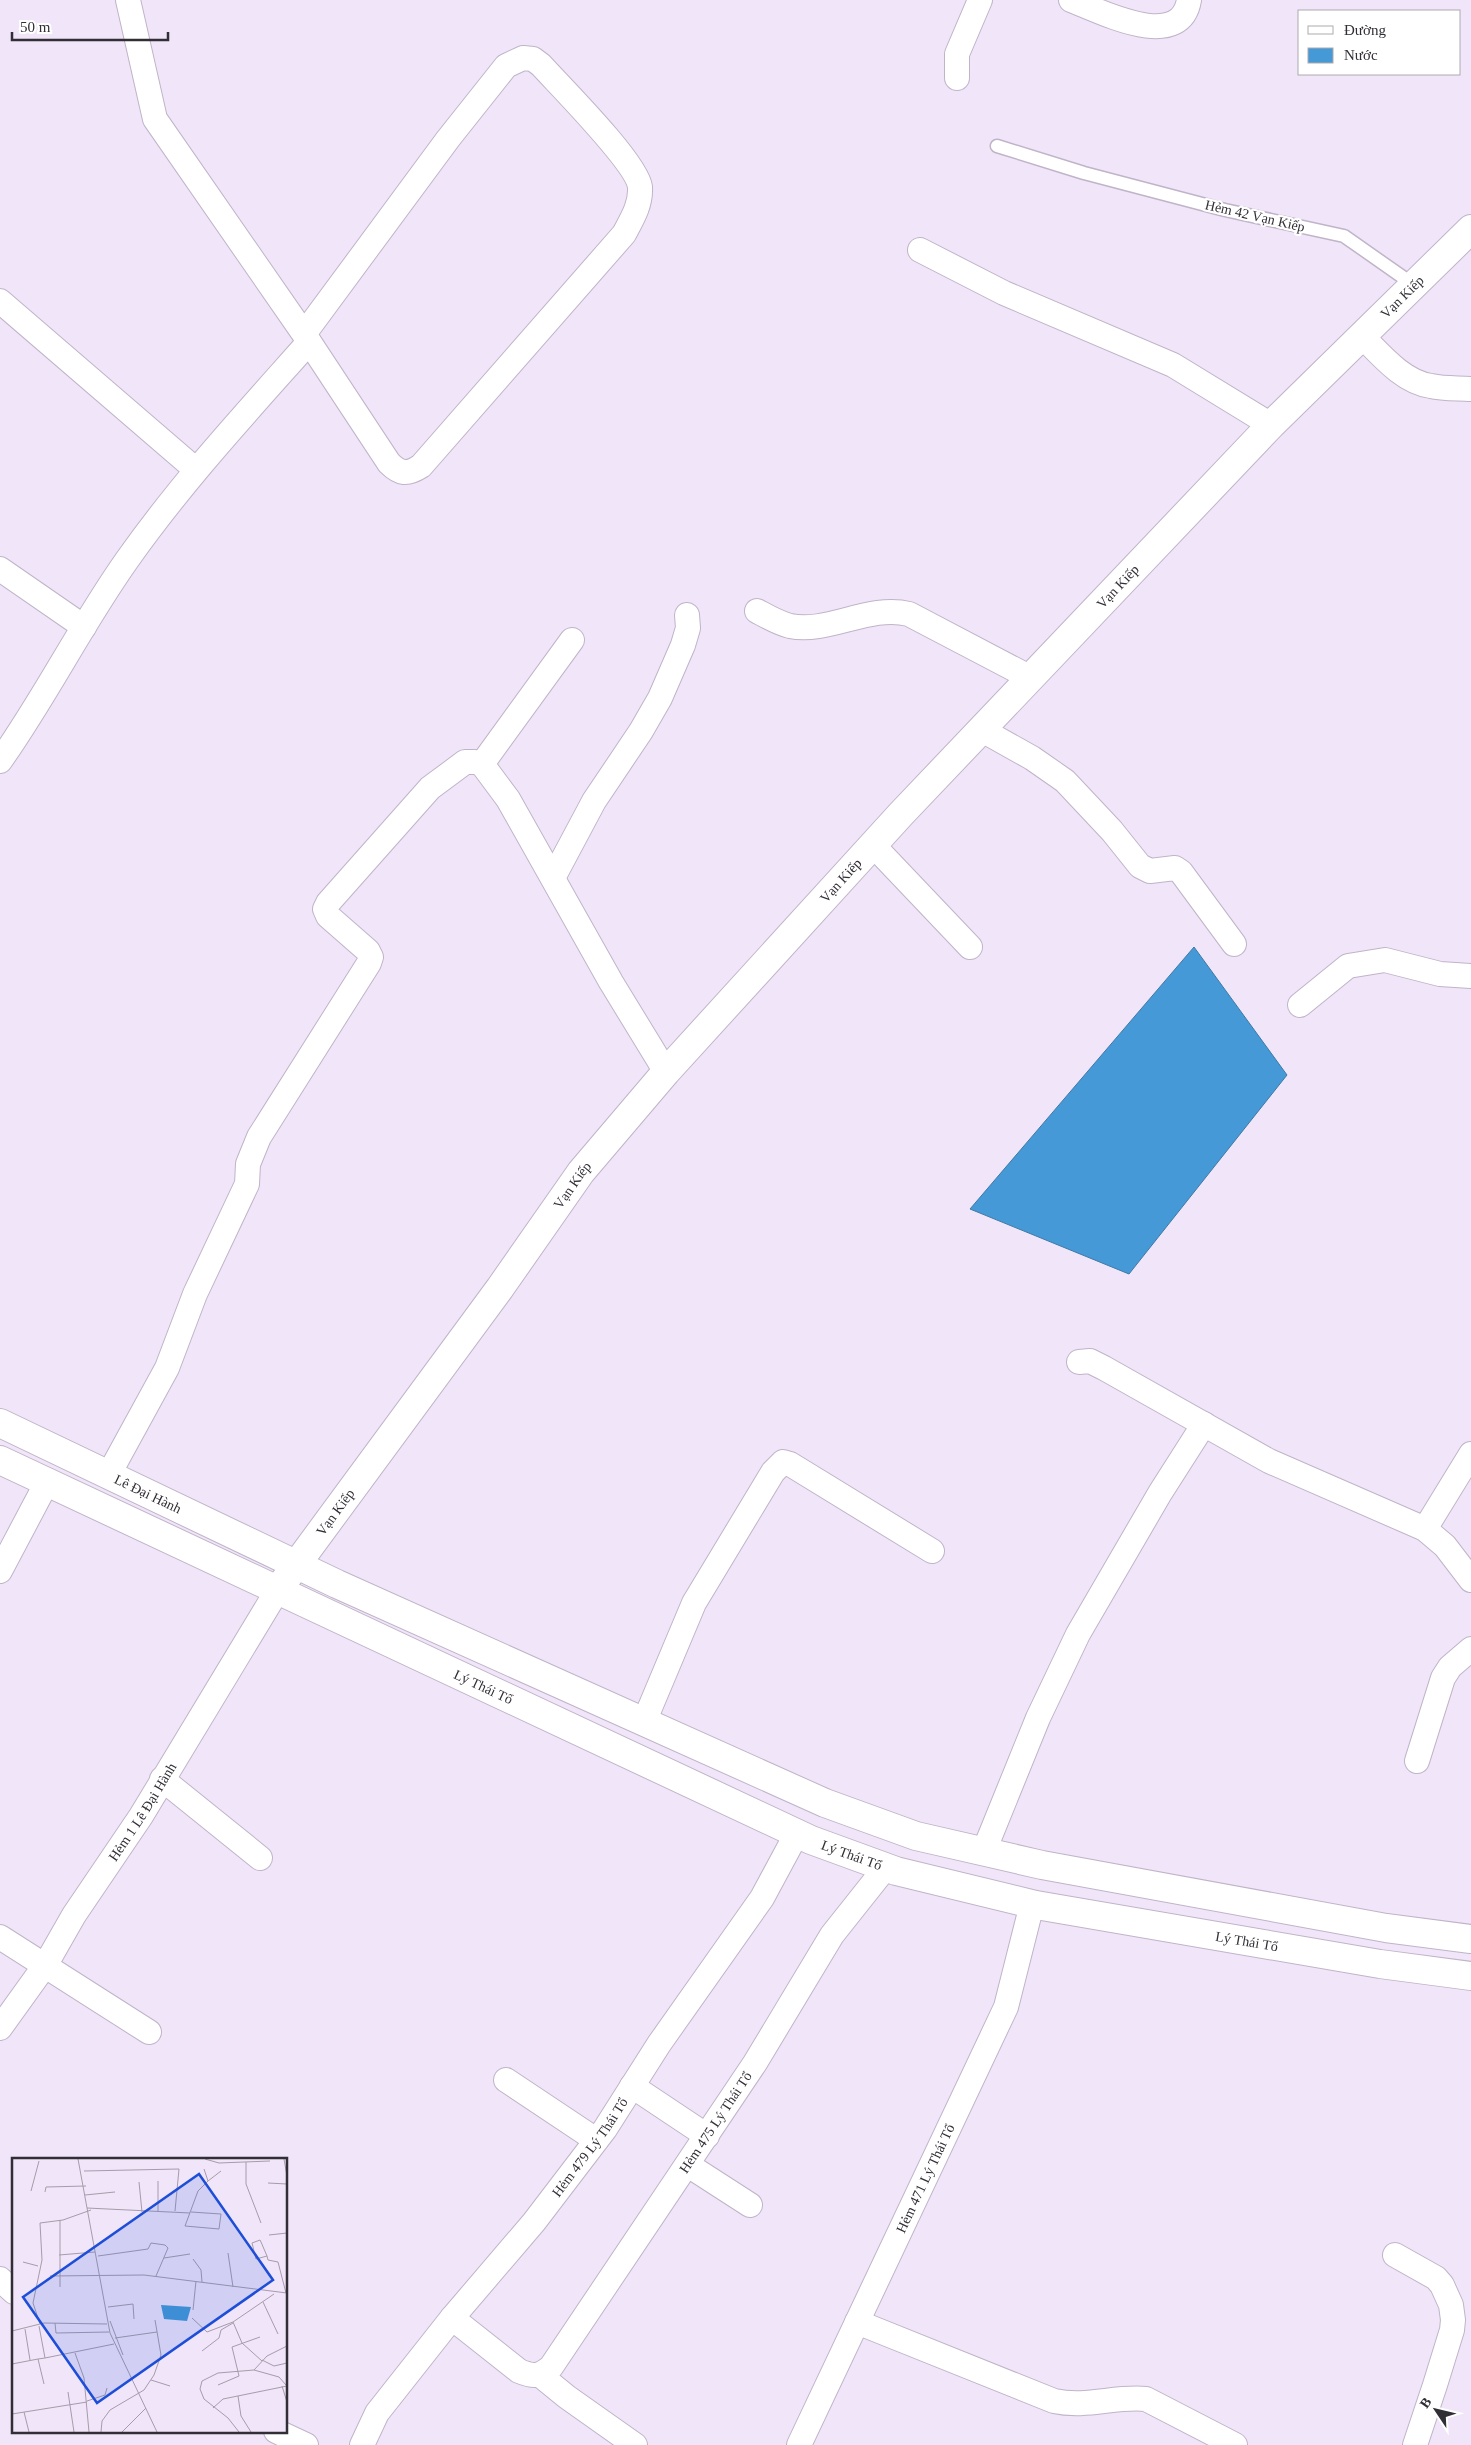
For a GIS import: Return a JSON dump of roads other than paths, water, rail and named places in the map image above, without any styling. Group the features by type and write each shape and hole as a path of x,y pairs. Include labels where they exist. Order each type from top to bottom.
{"main road":[{"name":"Vạn Kiếp","path":"277,1590 500,1288 581,1172 666,1072 874,845 1271,425 1471,229"},
{"name":"Lê Đại Hành","path":"0,1422 296,1563"},
{"path":"0,1460 277,1590"},
{"path":"296,1563 337,1584 825,1803 916,1836 1052,1866 1386,1928 1471,1939"},
{"name":"Lý Thái Tổ","path":"277,1590 797,1833 886,1867 1032,1904 1380,1964 1471,1976"}],"street":[{"path":"0,762 128,559 196,469 307,338 448,139 506,66 514,61 533,59 541,65 612,142 638,178 639,204 624,234 421,466 405,473 398,471 389,463 307,338 155,119 128,0"},
{"path":"957,78 957,54 980,0"},
{"path":"1071,0 1141,26 1157,27 1170,25 1182,18 1188,10 1189,0"},
{"path":"920,250 1004,292 1173,366 1271,425"},
{"path":"0,301 196,469"},
{"path":"1362,336 1396,369 1410,377 1430,386 1471,389"},
{"path":"0,569 84,627"},
{"path":"757,612 789,626 806,627 887,611 909,614 1031,678"},
{"path":"553,878 594,801 641,732 660,698 683,645 688,628 687,615"},
{"path":"482,764 572,640"},
{"path":"982,730 1032,758 1065,781 1112,831 1140,866 1150,871 1175,868 1181,872 1234,944"},
{"path":"109,1474 167,1368 195,1294 247,1184 248,1164 259,1137 369,963 371,957 368,951 328,916 325,909 328,903 430,788 465,762 482,764 508,799 611,982 666,1072"},
{"path":"874,845 970,947"},
{"path":"1300,1005 1348,966 1385,960 1440,974 1471,976"},
{"path":"1079,1362 1090,1361 1104,1368 1269,1461 1425,1529 1445,1546 1471,1580"},
{"path":"984,1851 1038,1718 1074,1642 1160,1493 1204,1424"},
{"path":"1425,1529 1471,1454"},
{"path":"644,1722 705,1582 773,1472 783,1462 790,1464 932,1551"},
{"path":"0,1571 48,1482"},
{"name":"Hẻm 1 Lê Đại Hành","path":"0,2028 46,1964 74,1915 141,1816 162,1779 196,1728 277,1590"},
{"path":"1418,1761 1442,1678 1471,1649"},
{"path":"162,1779 260,1858"},
{"name":"Hẻm 479 Lý Thái Tổ","path":"362,2445 378,2413 452,2318 528,2229 596,2140 762,1898 797,1833"},
{"name":"Hẻm 475 Lý Thái Tổ","path":"540,2375 562,2354 755,2064 832,1935 886,1867"},
{"name":"Hẻm 471 Lý Thái Tổ","path":"798,2445 1006,2007 1032,1904"},
{"path":"0,1937 46,1964 149,2032"},
{"path":"506,2080 596,2140"},
{"path":"632,2086 707,2136"},
{"path":"688,2165 750,2205"},
{"path":"1395,2255 1436,2278 1442,2285 1451,2306 1453,2320 1452,2330 1415,2445"},
{"path":"0,2279 12,2290"},
{"path":"452,2318 519,2371 529,2375 540,2375 567,2397 636,2445"},
{"path":"857,2322 1054,2401 1082,2405 1136,2398 1146,2399 1235,2445"},
{"path":"278,2432 306,2445"}],"lane":[{"name":"Hẻm 42 Vạn Kiếp","path":"997,146 1084,173 1225,210 1344,236 1414,285"}],"water":[{"path":"1194,947 1287,1075 1129,1274 970,1209"}]}
